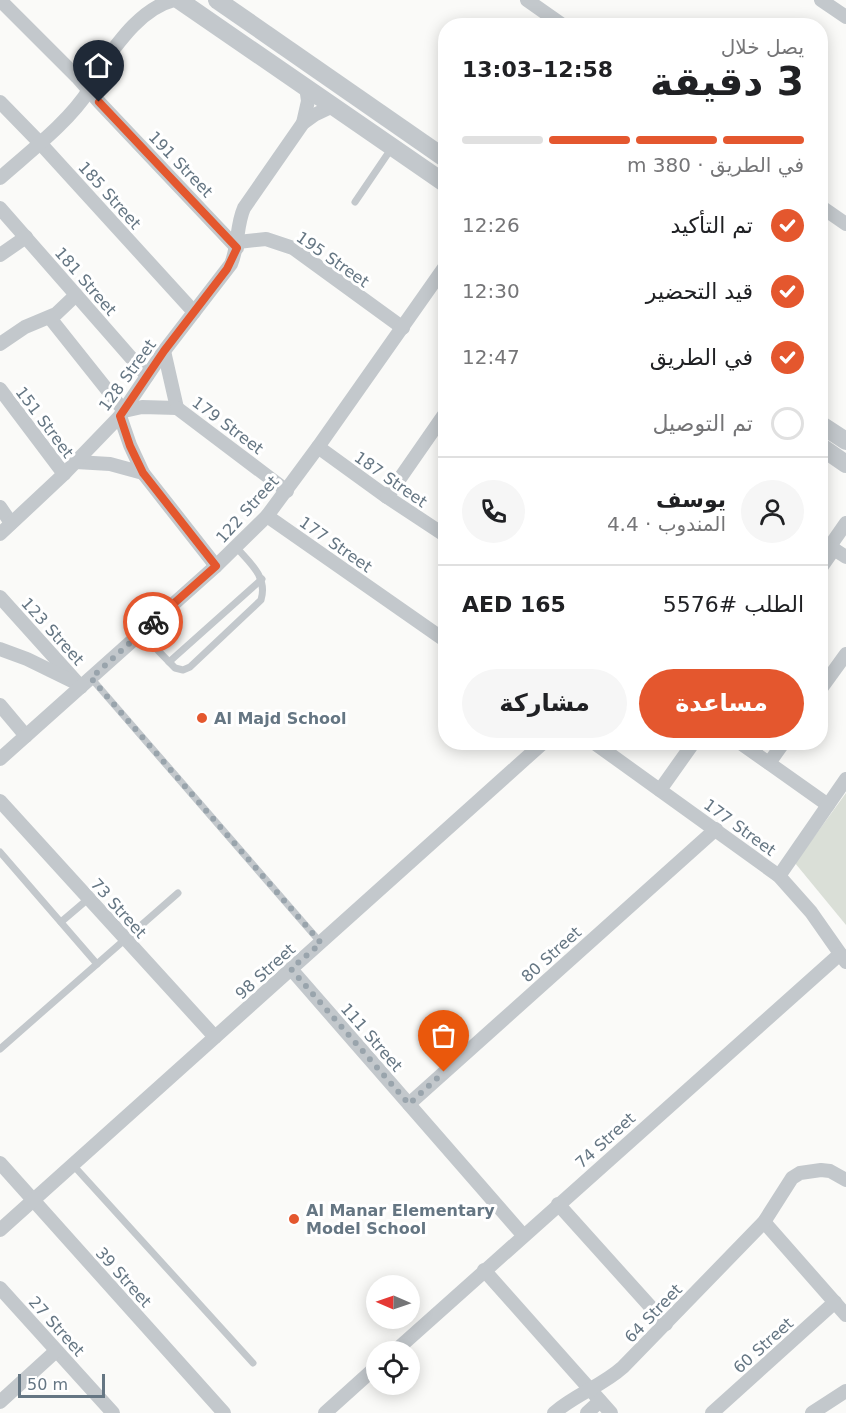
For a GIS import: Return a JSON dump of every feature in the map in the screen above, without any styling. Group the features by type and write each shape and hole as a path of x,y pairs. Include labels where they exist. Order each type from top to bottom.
{"street":[{"name":"191 Street","path":"0,0 237,245"},
{"path":"139,18 144,0"},
{"path":"0,178 78,105 87,88 139,18 157,6 174,0"},
{"path":"179,0 438,179"},
{"path":"217,0 438,153"},
{"path":"527,0 553,18"},
{"path":"821,0 846,17"},
{"path":"303,123 308,101 306,86"},
{"name":"185 Street","path":"0,102 194,312"},
{"path":"303,123 333,106"},
{"name":"128 Street","path":"0,534 64,474 122,413 164,351 227,269 237,245 239,223 244,208 303,123"},
{"name":"181 Street","path":"0,208 147,376"},
{"path":"828,212 846,224"},
{"path":"0,255 26,237"},
{"name":"195 Street","path":"237,245 266,239 292,249 403,328"},
{"name":"122 Street","path":"0,759 216,566 267,516 438,280"},
{"path":"0,344 25,327 50,318 62,310 76,295"},
{"path":"50,318 122,413 130,446 143,473 216,566"},
{"path":"122,413 142,407 177,408 164,351"},
{"name":"151 Street","path":"0,389 64,474"},
{"name":"179 Street","path":"177,408 287,491"},
{"path":"387,497 438,424"},
{"path":"828,429 846,441"},
{"name":"187 Street","path":"318,447 438,530"},
{"path":"828,452 846,464"},
{"path":"76,462 110,464 143,473"},
{"path":"0,507 11,523"},
{"name":"177 Street","path":"267,516 438,635"},
{"path":"833,548 846,523"},
{"name":"123 Street","path":"0,597 86,682"},
{"path":"0,649 86,682"},
{"path":"828,679 846,654"},
{"path":"0,705 26,736"},
{"name":"98 Street","path":"0,1230 535,750"},
{"name":"177 Street","path":"604,750 779,876 811,912 843,958"},
{"path":"660,790 688,750"},
{"path":"750,750 828,805"},
{"path":"769,764 779,750"},
{"path":"779,876 846,779"},
{"name":"73 Street","path":"0,801 214,1037"},
{"name":"80 Street","path":"409,1104 716,829"},
{"name":"74 Street","path":"405,1341 558,1204 843,958"},
{"name":"111 Street","path":"291,969 523,1235"},
{"name":"39 Street","path":"0,1163 224,1413"},
{"name":"64 Street","path":"554,1413 572,1398 612,1377 666,1324 764,1222 792,1178 810,1170 830,1171 846,1180"},
{"path":"558,1204 666,1324"},
{"path":"764,1222 846,1315"},
{"path":"484,1270 611,1413"},
{"name":"27 Street","path":"0,1288 109,1408"},
{"name":"60 Street","path":"713,1413 836,1302"},
{"path":"0,1402 56,1351"},
{"path":"325,1413 366,1376"},
{"path":"820,1411 846,1391"},
{"path":"587,1413 600,1401"},
{"path":"93,1413 109,1408"}],"lane":[{"path":"355,202 392,147"},
{"path":"141,633 178,670 190,667 257,606 264,593 262,579 236,547"},
{"path":"169,662 262,579"},
{"path":"86,682 321,943"},
{"path":"0,852 97,964"},
{"path":"0,1049 178,893"},
{"path":"61,922 88,899"},
{"path":"73,1165 253,1363"}],"shaded area":[{"path":"846,793 846,925 795,863"}],"way so far":[{"path":"153,622 91,678 321,943 291,969 409,1104 444,1072"}],"place":[{"name":"Al Majd School","path":"202,718"},
{"name":"Al Manar Elementary Model School","path":"294,1219"}],"route":[{"path":"99,102 237,248 231,264 164,351 120,416 130,446 143,473 216,566 153,622"}]}
